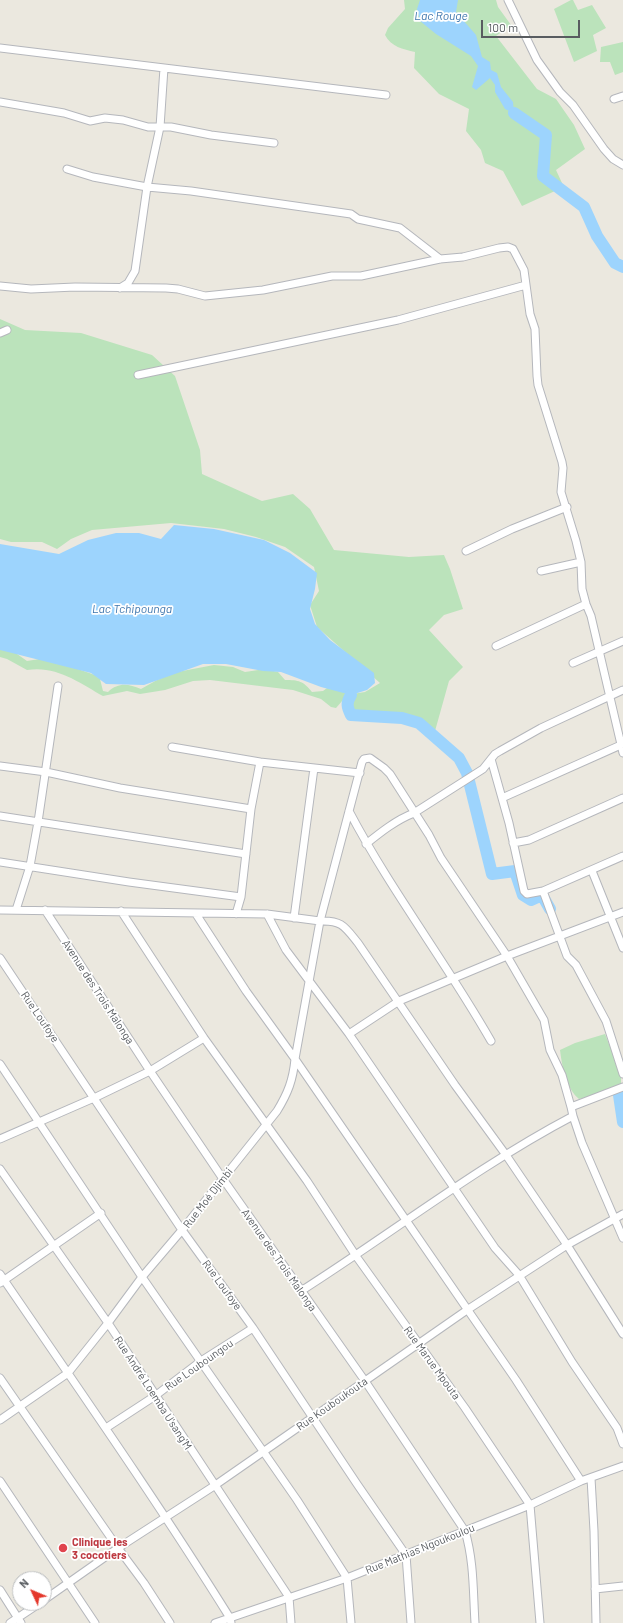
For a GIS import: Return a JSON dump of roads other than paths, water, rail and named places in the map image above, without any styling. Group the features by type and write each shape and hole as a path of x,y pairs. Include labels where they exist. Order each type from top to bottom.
{"street":[{"path":"508,0 537,60 560,92 574,105 604,149 613,159 623,165"},
{"path":"0,48 386,95"},
{"path":"120,288 128,283 135,271 147,187 160,127 164,68"},
{"path":"614,99 623,96"},
{"path":"0,102 64,113 90,121 105,118 123,120 148,127 171,127 274,143"},
{"path":"67,169 93,177 147,187 191,190 351,214 358,219 400,228 440,259"},
{"path":"0,286 31,289 75,287 166,288 178,289 205,296 263,290 332,276 361,276 440,259 463,257 499,248 508,247 513,249 524,270 530,314 535,329 536,376 562,462 561,492 567,507 581,562 582,589 600,651 623,753"},
{"path":"138,375 398,320 526,285"},
{"path":"466,551 512,529 567,507"},
{"path":"541,571 581,562"},
{"path":"496,646 586,604"},
{"path":"573,663 623,641"},
{"path":"16,910 30,866 46,772 58,686"},
{"path":"366,844 404,817 414,813 483,769 495,754 541,728 609,695 623,690"},
{"path":"502,798 622,744"},
{"path":"172,747 260,762 360,773"},
{"name":"Rue Moé Djimbi","path":"0,1420 68,1373 142,1277 182,1230 277,1111 287,1094 293,1077 320,921 348,811 364,758 370,758 375,761 390,774 414,813"},
{"path":"491,759 502,798 524,891 527,894 543,891 623,856"},
{"path":"236,914 241,896 251,809 260,762"},
{"path":"0,766 46,772 120,788 251,809"},
{"path":"294,918 314,768"},
{"path":"513,843 529,840 623,798"},
{"path":"348,811 387,879 474,1012 491,1041"},
{"path":"414,813 429,835 441,858 507,956 544,1020 550,1050 562,1075 582,1143 623,1238"},
{"path":"0,816 246,854"},
{"path":"0,862 129,882 241,896"},
{"path":"592,870 623,948"},
{"path":"543,891 567,956 576,965 606,1021 623,1074"},
{"path":"0,910 267,914 320,921 332,921 342,924 358,943 399,1001 455,1085 506,1155 567,1244 620,1323 623,1334"},
{"name":"Avenue des Trois Malonga","path":"45,910 150,1071 223,1179 365,1381 465,1530 469,1543 474,1574 475,1623"},
{"name":"Rue Marue Mpouta","path":"121,911 204,1038 307,1181 356,1256 418,1345 465,1408 530,1505 540,1623"},
{"path":"349,1034 399,1001 507,956 623,912"},
{"path":"196,914 246,991 295,1059 516,1380 581,1481"},
{"path":"267,914 286,950 349,1034 495,1248 519,1275 572,1362 617,1428 623,1444"},
{"name":"Rue Loufoye","path":"0,958 182,1230 253,1328 406,1555"},
{"path":"0,1139 94,1098 150,1071 204,1038"},
{"path":"0,1064 101,1213 142,1277 297,1500 347,1578 351,1623"},
{"path":"571,1107 623,1087"},
{"path":"301,1291 356,1256 454,1187 534,1136 573,1116"},
{"name":"Rue André Loemba U'sang'M","path":"0,1169 108,1323 214,1486 289,1597 291,1623"},
{"path":"101,1213 54,1247 1,1279 106,1428 165,1517 230,1620"},
{"name":"Rue Kouboukouta","path":"52,1594 118,1548 214,1486 519,1275 567,1244 623,1214"},
{"name":"Rue Louboungou","path":"106,1428 155,1396 201,1361 253,1328"},
{"path":"0,1378 144,1583 170,1623"},
{"name":"Rue Mathias Ngoukoulou","path":"215,1623 230,1620 289,1597 347,1578 530,1505 581,1481 623,1466"},
{"path":"591,1478 596,1623"},
{"path":"0,1481 95,1623"},
{"path":"406,1555 411,1623"},
{"path":"595,1588 623,1586"},
{"path":"0,1590 19,1621"},
{"path":"10,1623 19,1621 31,1611"}],"water":[{"name":"Lac Rouge","path":"420,0 458,0 456,12 476,35 482,57 490,62 491,70 497,73 501,87 513,102 514,113 505,109 495,92 495,85 490,78 476,90 472,87 478,66 471,56 436,34 420,21 417,9"},
{"name":"Lac Tchipounga","path":"174,525 214,529 264,540 290,553 317,573 310,609 315,624 330,640 374,673 375,683 367,690 351,695 321,687 281,672 263,671 226,664 203,664 144,685 106,684 91,673 0,650 0,544 59,554 88,540 116,533 139,533 161,539"}],"waterway":[{"path":"514,113 546,135 543,176 584,207 597,236 615,263 623,267"},
{"path":"351,695 348,700 351,715 402,718 419,723 459,758 467,773 492,874 515,871 523,895 531,900 542,895 550,909"},
{"path":"623,1090 619,1095 623,1122"}],"place":[{"name":"Clinique les 3 cocotiers","path":"63,1548"}]}
